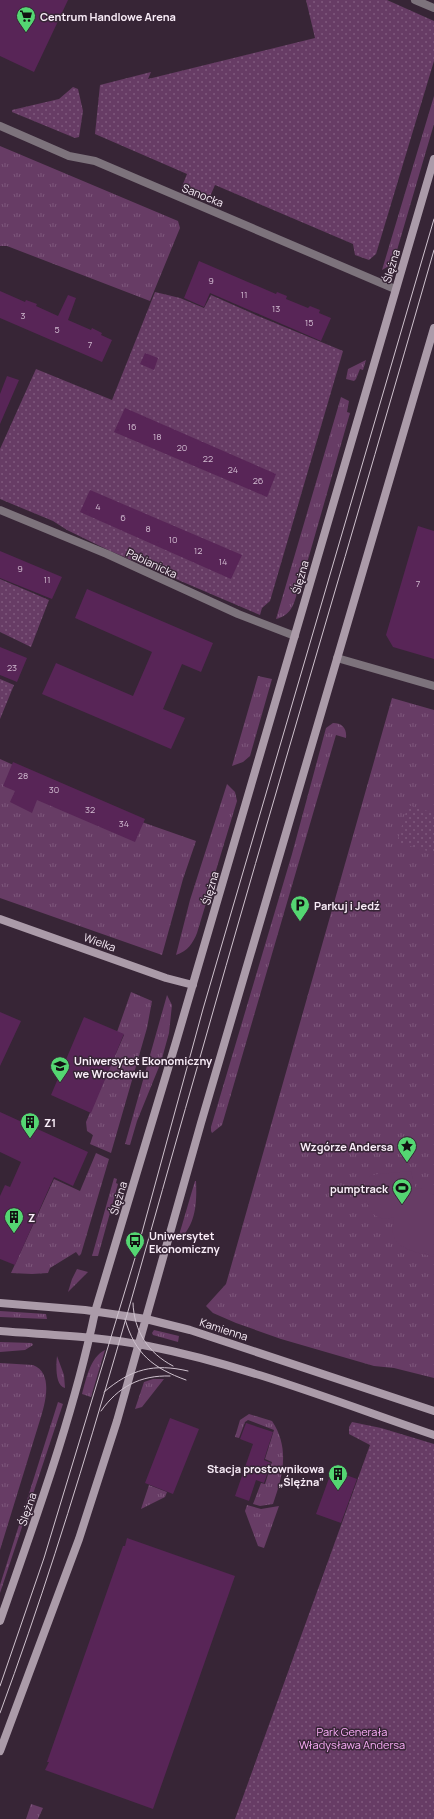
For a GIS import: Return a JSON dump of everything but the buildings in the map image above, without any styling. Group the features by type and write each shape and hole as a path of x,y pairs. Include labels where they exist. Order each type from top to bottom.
{"main road":[{"name":"Ślężna","path":"0,1621 48,1485 90,1337 95,1312 193,985 434,159"},
{"path":"0,1751 79,1538 114,1429 434,328"},
{"name":"Wielka","path":"0,919 166,978 193,985"},
{"name":"Kamienna","path":"0,1303 54,1307 146,1319 201,1333 434,1411"},
{"path":"0,1331 90,1337 138,1344 175,1352 246,1371 434,1435"}],"street":[{"path":"415,0 434,8"},
{"name":"Sanocka","path":"0,126 69,156 102,164 395,289"},
{"name":"Pabianicka","path":"0,510 107,554 238,614 295,636"},
{"path":"337,658 434,686"}],"green space":[{"path":"306,0 387,0 434,21 434,61 376,254 369,260 355,255 353,244 215,185 208,201 181,189 187,174 95,134 100,85 151,72 148,79 315,38"},
{"path":"73,87 78,89 83,111 79,137 75,138 12,112 12,110 59,99"},
{"path":"434,96 434,124 395,257 389,266 382,270"},
{"path":"0,146 178,221 180,228 150,301 7,246 0,246"},
{"path":"155,292 180,298 204,308 211,295 343,351 270,601 262,608 260,615 108,550 67,530 53,521 0,499 0,449 36,369 112,400"},
{"path":"366,360 363,370 360,369 354,381 346,379 348,369"},
{"path":"341,397 349,401 347,412 350,413 301,584 299,585 290,611 282,617 276,619"},
{"path":"0,579 49,600 31,647 0,632"},
{"path":"258,676 272,679 250,756 243,762 232,766"},
{"path":"0,679 14,685 0,719"},
{"path":"392,698 434,710 434,1378 394,1368 374,1366 281,1339 213,1313 206,1306 226,1284"},
{"path":"333,723 341,725 345,729 346,738 336,735 222,1125 212,1133 211,1127 292,854 326,728"},
{"path":"0,759 139,821 196,841 183,879 162,955 0,898"},
{"path":"227,784 235,792 237,801 197,933 190,946 176,955 190,900"},
{"path":"408,805 434,813 434,853 397,842"},
{"path":"131,992 152,1001 147,1028 111,1153 90,1144 93,1135 87,1131 86,1122 124,1035 117,1032"},
{"path":"167,995 172,1005 169,1033 161,1062 137,1121 130,1145 125,1144"},
{"path":"96,1153 109,1159 81,1254 79,1256 76,1252 50,1268 48,1273 11,1273 54,1179 80,1191"},
{"name":"pumptrack","path":"411,1171 415,1188 424,1189 434,1195 434,1257 409,1250 398,1243 393,1233 394,1217 386,1219 379,1218 370,1210 367,1203 365,1181 370,1176"},
{"path":"114,1178 117,1179 116,1183 118,1184 98,1256 92,1256"},
{"path":"195,1181 196,1198 192,1222 177,1242"},
{"path":"77,1269 88,1272 68,1292 72,1279"},
{"path":"0,1311 46,1314 47,1319 0,1317"},
{"path":"154,1330 179,1336 178,1342 153,1335 152,1333"},
{"path":"0,1342 32,1343 33,1345 25,1350 0,1352"},
{"path":"105,1350 91,1397 82,1394 92,1363 100,1353"},
{"path":"57,1356 64,1375 65,1388 59,1383 58,1379 56,1370"},
{"path":"0,1363 33,1365 40,1369 46,1382 46,1398 0,1550"},
{"path":"153,1379 164,1379 142,1407 135,1409 144,1382"},
{"path":"58,1402 63,1404 0,1593 0,1585"},
{"path":"249,1414 272,1421 278,1431 281,1441 283,1452 282,1473 273,1504 260,1506 253,1504 261,1483 265,1484 272,1462 265,1459 274,1430 248,1420 245,1422 239,1438 235,1437 240,1420"},
{"name":"Park Generała Władysława Andersa","path":"352,1422 381,1428 434,1444 434,1819 235,1819 370,1445 349,1434 349,1427"},
{"path":"149,1485 167,1492 165,1497 141,1509"},
{"path":"247,1505 261,1509 279,1506 264,1548 258,1546 245,1511"},
{"path":"31,1804 43,1808 38,1819 26,1819"}],"tram line":[{"path":"0,1686 44,1558 135,1258 203,1009 434,219"},
{"path":"0,1713 55,1554 80,1473 434,250"},
{"path":"133,1303 136,1323 144,1340 156,1355 173,1366"},
{"path":"125,1319 134,1342 140,1351 155,1365 186,1380"},
{"path":"104,1392 124,1378 143,1370 164,1368 188,1371"},
{"path":"101,1411 115,1395 131,1384 139,1380 159,1376 170,1376"}],"place":[{"name":"Centrum Handlowe Arena","path":"26,33"},
{"name":"Parkuj i Jedź","path":"300,922"},
{"name":"Uniwersytet Ekonomiczny we Wrocławiu","path":"60,1083"},
{"name":"Z1","path":"30,1139"},
{"name":"Wzgórze Andersa","path":"407,1163"},
{"name":"pumptrack","path":"402,1205"},
{"name":"Z","path":"14,1234"},
{"name":"Uniwersytet Ekonomiczny","path":"135,1258"},
{"name":"Stacja prostownikowa „Ślężna”","path":"338,1491"}]}
